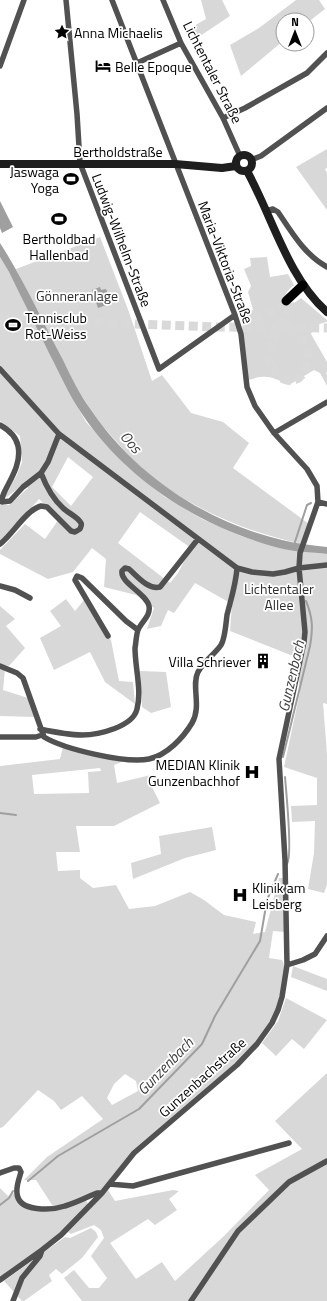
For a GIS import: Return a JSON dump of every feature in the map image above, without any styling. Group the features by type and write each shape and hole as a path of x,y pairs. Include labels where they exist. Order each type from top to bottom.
{"main road":[{"path":"240,156 247,156 252,160 251,168 248,171 239,170 236,166 236,159 240,156"},
{"name":"Bertholdstraße","path":"0,164 175,164 222,168 236,166"},
{"path":"248,171 272,225 305,288 327,312"},
{"path":"290,301 298,296 305,288"}],"street":[{"path":"0,66 24,0"},
{"name":"Ludwig-Wilhelm-Straße","path":"66,0 77,114 80,163 159,369 235,315"},
{"name":"Maria-Viktoria-Straße","path":"112,0 235,315 241,334 247,387 254,406 274,433 307,469 317,486 318,502 302,544 299,568"},
{"name":"Lichtentaler Straße","path":"164,1 181,43 223,118 240,156"},
{"path":"137,63 181,43"},
{"path":"223,118 245,108 307,73 327,52"},
{"path":"252,160 261,156 327,108"},
{"path":"266,211 273,209 278,212 310,255 327,267"},
{"path":"0,369 60,434 237,568 267,574 327,565"},
{"path":"274,433 327,402"},
{"path":"0,425 7,429 18,444 19,457 14,473 1,496 2,502 4,503 10,501 23,487 41,473 48,462 60,434"},
{"path":"0,544 7,539 32,511 41,506 47,507 61,519 71,531 75,532 80,529 80,522 57,501 46,485 41,473"},
{"path":"318,502 327,504"},
{"path":"41,732 84,735 113,729 121,726 134,717 138,705 135,657 136,640 138,630 146,618 149,605 144,598 123,578 123,569 129,568 150,587 160,587 198,539"},
{"path":"0,666 17,673 23,678 26,683 41,732 46,738 91,754 130,760 150,759 165,752 180,738 192,722 196,712 196,678 198,672 222,644 237,576 237,568"},
{"name":"Gunzenbachstraße","path":"0,1280 61,1235 102,1193 134,1154 237,1065 257,1044 272,1023 278,1010 282,997 286,965 284,848 279,759 304,642 305,632 299,568"},
{"path":"108,636 75,580 77,576 82,578 126,621 138,630"},
{"path":"0,586 15,590 30,598"},
{"path":"0,737 36,737 41,732"},
{"path":"286,965 303,960 315,954 327,936"},
{"path":"109,1184 133,1186 289,1143"},
{"path":"191,1301 238,1231 289,1182 327,1161"},
{"path":"0,1173 14,1168 19,1168 21,1172 18,1181 17,1195 20,1201 31,1208 45,1210 65,1206 97,1193 102,1193"},
{"path":"13,1301 22,1278 40,1256 42,1250"}],"green space":[{"path":"201,0 222,0 230,16 197,38 192,27 206,19"},
{"path":"296,0 319,0 325,9 315,17 315,12 280,12"},
{"path":"275,16 275,48 241,76 230,45 259,28"},
{"path":"327,149 327,168 325,169 327,173 327,210 296,167"},
{"name":"Gönneranlage","path":"100,237 129,312 152,381 162,375 191,413 223,422 249,443 233,468 309,524 302,544 256,532 212,514 170,490 130,458 90,409 60,358 16,269"},
{"name":"Lichtentaler Allee","path":"0,257 86,422 128,467 165,497 202,519 241,536 280,548 327,554 327,704 323,703 327,754 327,885 324,893 308,889 314,853 315,821 292,822 291,806 317,805 317,778 284,767 300,692 298,672 293,656 230,631 232,604 195,583 174,613 168,610 161,626 147,629 154,608 136,595 104,587 106,559 92,548 73,572 48,579 0,554 0,550 25,524 45,539 59,519 39,499 0,542 0,505 9,505 28,488 24,484 7,497 5,496 17,475 22,462 20,436 0,421","holes":["68,457 93,477 71,506 52,487","140,512 191,548 178,573 170,583 118,543"]},
{"path":"267,257 270,277 288,274 294,285 288,291 285,299 289,303 294,303 301,298 327,320 327,322 319,324 315,327 311,334 327,362 327,386 320,373 314,370 289,385 269,377 260,377 248,380 241,334 243,324 240,316 253,310 248,292 251,286 244,269 251,266 250,258"},
{"path":"66,599 75,611 84,600 111,640 119,681 133,682 135,704 105,682 90,652 54,670 40,638 61,626 50,611"},
{"path":"0,606 15,619 6,626 25,648 9,666 0,665"},
{"path":"0,668 5,669 3,690 28,698 35,717 0,716"},
{"path":"140,671 166,672 171,707 151,713 142,707"},
{"path":"63,747 124,761 114,765 117,783 151,775 152,787 160,803 114,826 76,826 80,852 56,852 58,871 80,870 80,878 93,888 116,885 129,909 155,906 190,892 204,900 224,915 256,922 253,934 265,932 279,878 285,878 286,932 273,931 269,958 282,960 286,969 278,1010 257,1044 134,1153 102,1193 85,1198 89,1206 61,1235 2,1279 0,1275 0,1188 8,1196 14,1193 23,1203 31,1207 54,1208 36,1180 24,1180 47,1157 103,1119 82,1096 61,1110 54,1101 38,1090 3,1127 0,1128 0,766 60,759","holes":["100,768 101,771 88,772 89,793 34,794 32,775","125,1074 136,1081 138,1091 112,1105 107,1098 114,1084"]},
{"path":"212,827 216,850 185,858 133,879 131,863 161,854 159,836"},
{"path":"293,966 327,979 327,991 291,977"},
{"path":"286,998 327,1020 304,1049 292,1039 276,1056 262,1043 278,1021"},
{"path":"327,1073 327,1301 82,1301 64,1278 74,1270 89,1288 99,1288 107,1278 91,1256 104,1238 101,1230 94,1225 71,1234 68,1232 108,1190 115,1201 173,1190 179,1191 169,1199 177,1210 155,1225 148,1219 110,1243 136,1279 162,1262 175,1281 224,1236 269,1190 255,1175 302,1149 275,1121"},
{"path":"91,1228 96,1232 98,1237 82,1258 62,1274 56,1269 49,1275 52,1281 24,1301 22,1301 4,1281 65,1237 70,1238"}],"shaded area":[{"path":"0,201 13,227 2,233 0,228"},
{"path":"0,243 25,286 83,398 109,434 129,455 174,493 226,521 254,532 288,541 327,547 327,554 279,548 222,528 168,499 121,461 100,438 73,399 0,257"},
{"path":"100,287 101,290 106,289 110,299 105,301 106,305 98,308 92,290"}],"waterway":[{"path":"294,545 307,505 311,503"},
{"name":"Gunzenbach","path":"283,757 311,640 311,618 306,601"},
{"name":"Gunzenbach","path":"285,777 289,837 289,859 287,864"},
{"path":"0,813 16,815"},
{"name":"Gunzenbach","path":"28,1181 58,1156 139,1109 202,1044 215,1016 260,941 267,900 278,874"},
{"name":"Gunzenbach","path":"0,1205 9,1198 13,1191"}],"tunnel":[{"path":"242,324 263,316 286,301"},
{"path":"289,329 300,338 306,349 308,359 305,369 300,377 293,380 284,379 275,372 272,369 269,360 270,349 275,335 293,302"},
{"path":"0,317 49,321 219,327 327,328"}],"place":[{"name":"Anna Michaelis","path":"62,32"},
{"name":"Belle Epoque","path":"103,66"},
{"name":"Jaswaga Yoga","path":"71,179"},
{"name":"Bertholdbad Hallenbad","path":"59,219"},
{"name":"Tennisclub Rot-Weiss","path":"13,325"},
{"name":"Villa Schriever","path":"263,661"},
{"name":"MEDIAN Klinik Gunzenbachhof","path":"252,772"},
{"name":"Klinik am Leisberg","path":"240,895"}],"water label":[{"name":"Oos","path":"131,442"}]}
